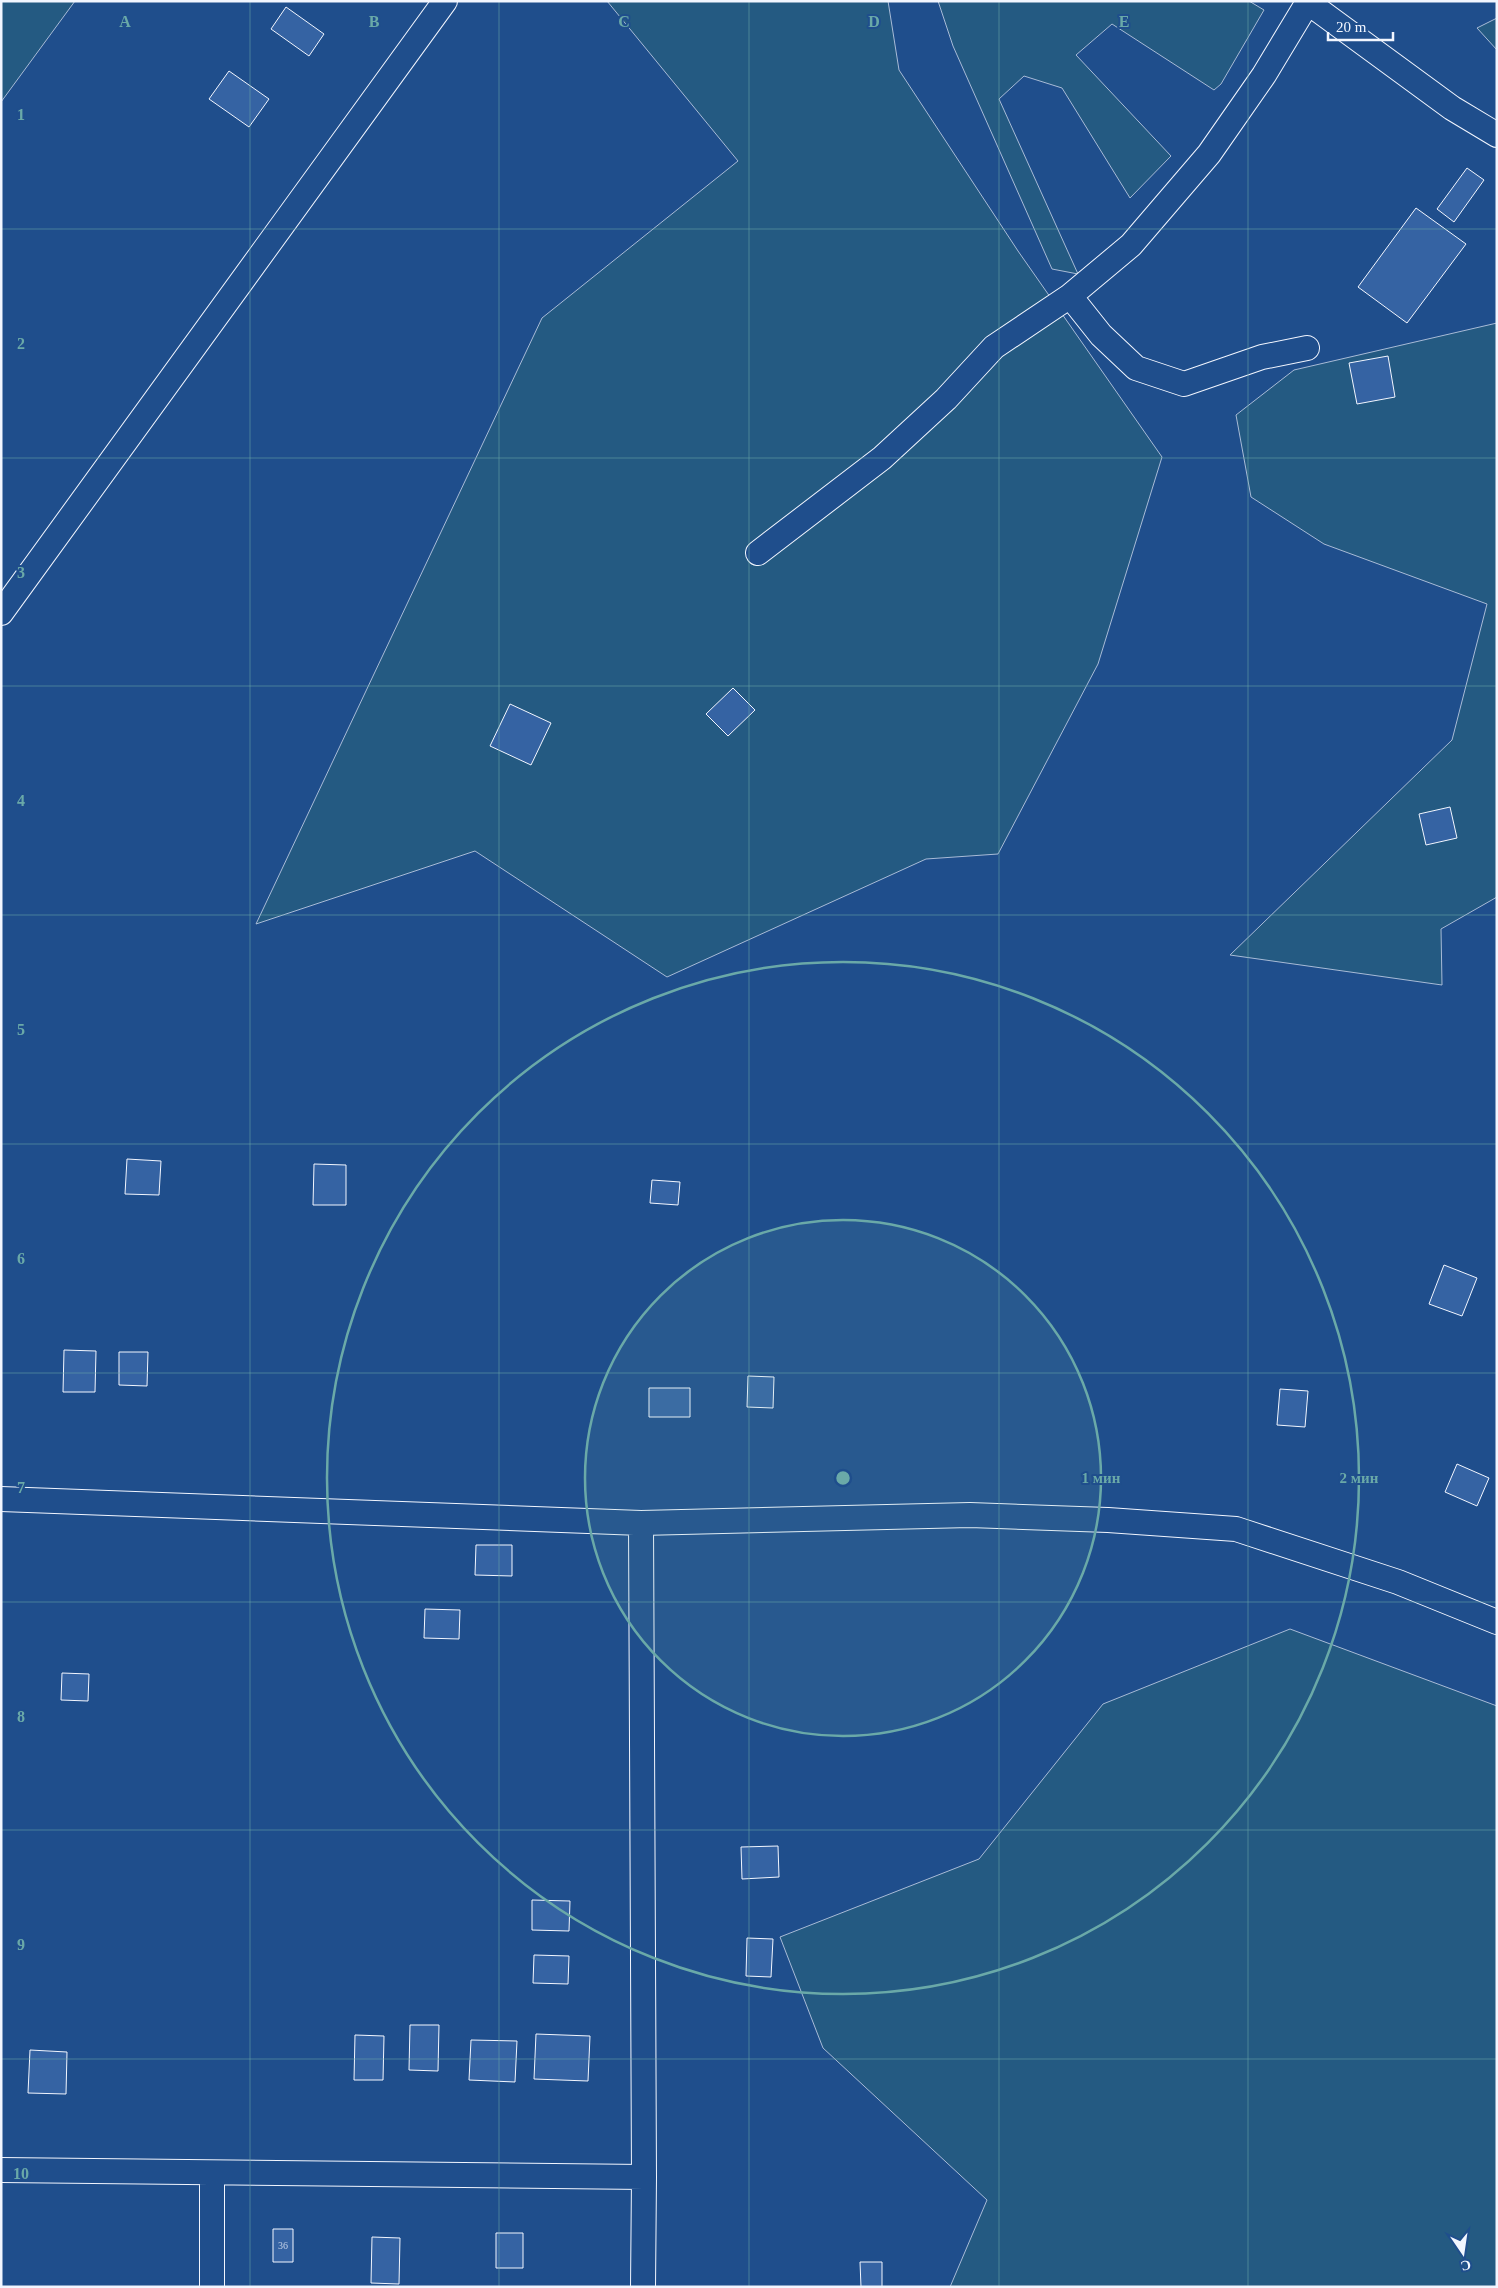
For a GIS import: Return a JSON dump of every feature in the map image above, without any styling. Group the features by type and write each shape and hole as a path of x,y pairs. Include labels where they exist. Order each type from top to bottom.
{"street":[{"path":"1,613 445,1"},
{"path":"758,553 882,458 946,399 994,347 1070,296 1131,245 1210,154 1264,75 1307,2 1452,108 1497,135"},
{"path":"1070,296 1101,335 1136,368 1184,384 1262,357 1307,348"},
{"path":"1,1499 641,1523 970,1515 1108,1520 1236,1529 1398,1582 1497,1622"},
{"path":"641,1523 643,2287"},
{"path":"1,2170 644,2177"},
{"path":"212,2173 212,2287"}],"shaded area":[{"path":"1,1 75,1 1,102"},
{"path":"607,1 888,1 899,70 1018,251 1162,457 1098,664 998,854 926,859 667,977 475,851 256,924 542,318 738,161"},
{"path":"938,1 1249,1 1264,10 1221,84 1214,90 1112,24 1076,55 1171,156 1130,198 1062,88 1024,76 999,99 1078,274 1052,269 953,46"},
{"path":"1497,18 1497,50 1477,28"},
{"path":"1497,323 1497,897 1441,929 1442,985 1230,955 1452,740 1487,604 1324,544 1251,497 1236,415 1294,370"},
{"path":"1290,1629 1497,1706 1497,2287 950,2287 987,2200 823,2048 780,1937 979,1859 1103,1704"}],"building":[{"path":"286,7 324,34 309,56 271,29"},
{"path":"229,71 269,99 249,127 209,99"},
{"path":"1467,168 1484,180 1454,222 1437,209"},
{"path":"1416,208 1466,244 1407,323 1358,287"},
{"path":"1388,356 1395,397 1357,404 1349,363"},
{"path":"733,688 755,710 728,736 706,714"},
{"path":"510,704 551,723 531,765 490,746"},
{"path":"1450,807 1457,838 1426,845 1419,814"},
{"path":"127,1159 161,1161 159,1195 125,1194"},
{"path":"314,1164 346,1165 346,1205 313,1205"},
{"path":"652,1180 680,1182 678,1205 650,1203"},
{"path":"1444,1265 1477,1278 1462,1316 1429,1304"},
{"path":"64,1350 96,1351 95,1392 63,1392"},
{"path":"119,1352 148,1352 147,1386 119,1385"},
{"path":"748,1376 774,1377 773,1408 747,1407"},
{"path":"649,1388 690,1388 690,1417 649,1417"},
{"path":"1280,1389 1308,1391 1305,1427 1277,1425"},
{"path":"1457,1464 1489,1478 1477,1506 1445,1492"},
{"path":"476,1545 512,1545 512,1576 475,1575"},
{"path":"425,1609 460,1610 459,1639 424,1638"},
{"path":"62,1673 89,1674 88,1701 61,1700"},
{"path":"778,1846 779,1877 742,1879 741,1847"},
{"path":"532,1900 570,1901 569,1931 532,1930"},
{"path":"747,1938 773,1939 771,1977 746,1976"},
{"path":"534,1955 569,1956 568,1984 533,1983"},
{"path":"410,2025 439,2025 438,2071 409,2070"},
{"path":"536,2034 590,2036 588,2081 534,2079"},
{"path":"355,2035 384,2036 383,2080 354,2080"},
{"path":"471,2040 517,2041 515,2082 469,2080"},
{"path":"30,2050 67,2052 66,2094 28,2093"},
{"path":"273,2229 293,2229 293,2262 273,2262"},
{"path":"496,2233 523,2233 523,2268 496,2268"},
{"path":"372,2237 400,2238 399,2284 371,2283"},
{"path":"860,2262 882,2262 882,2287 861,2287"}]}
